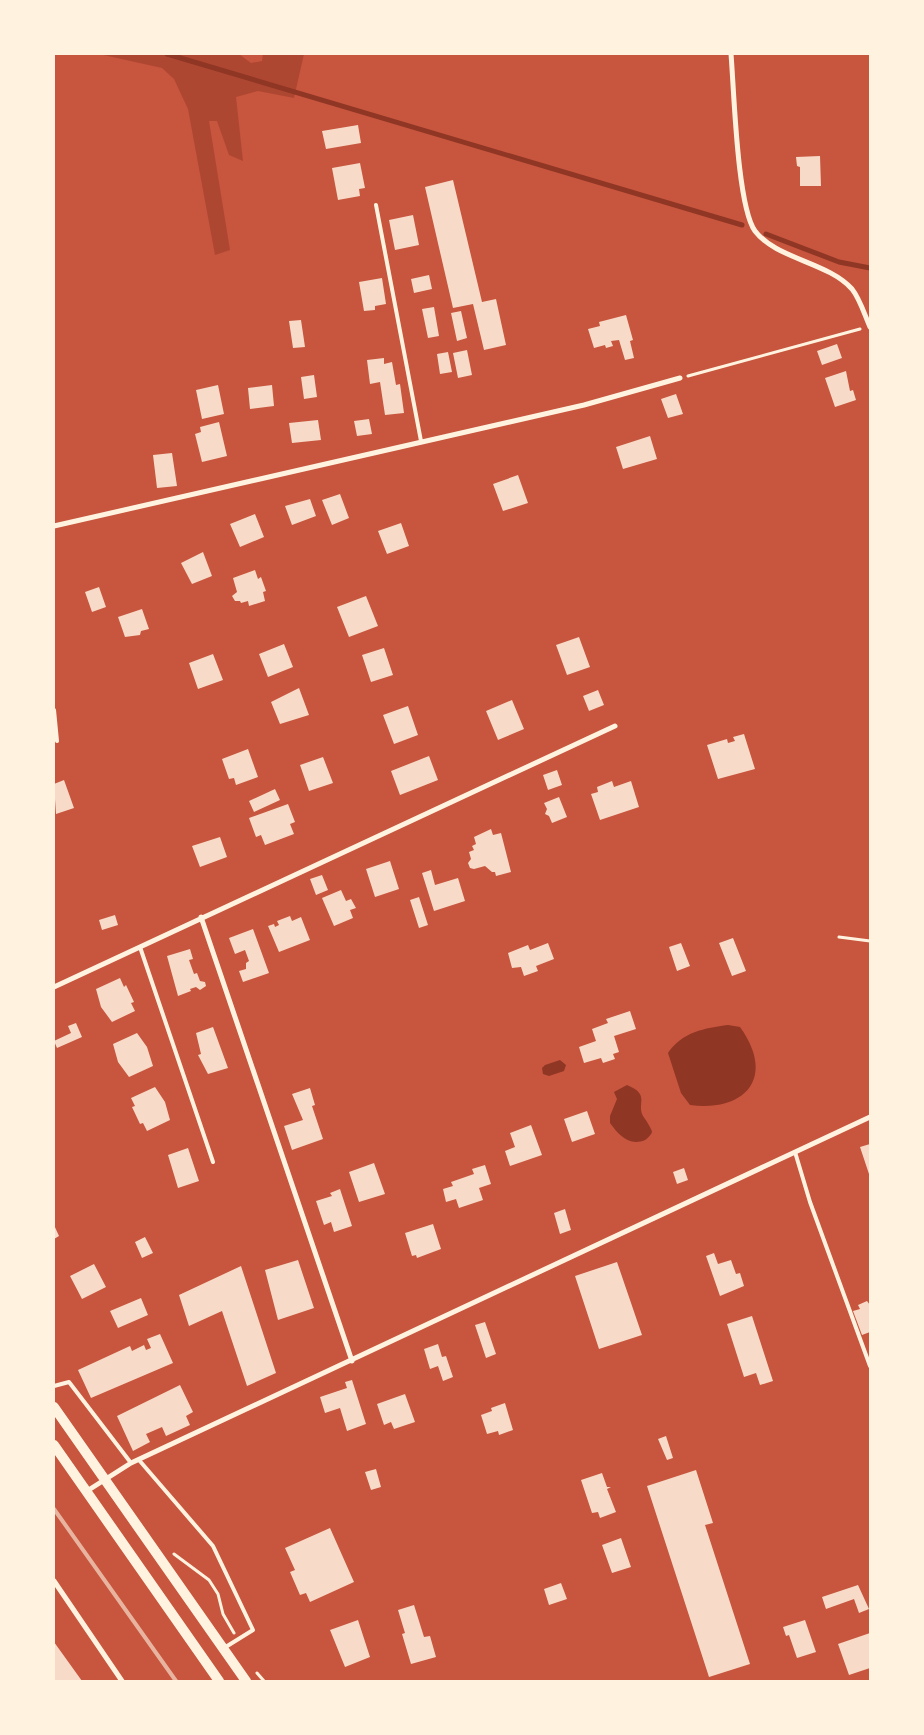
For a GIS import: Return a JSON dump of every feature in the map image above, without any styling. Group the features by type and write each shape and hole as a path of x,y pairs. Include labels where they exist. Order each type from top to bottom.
{"main road":[{"path":"54,1408 246,1681"},
{"path":"54,1445 219,1681"}],"street":[{"path":"731,54 743,196 755,231 779,250 831,273 853,290 870,327"},
{"path":"54,526 584,405 680,378"},
{"path":"54,987 615,726"},
{"path":"201,917 352,1361"},
{"path":"86,1492 131,1463 352,1361 870,1116"},
{"path":"54,1581 122,1681"}],"lane":[{"path":"376,205 420,441"},
{"path":"54,710 57,741"},
{"path":"140,947 213,1162"},
{"path":"795,1152 810,1202 870,1366"},
{"path":"54,1386 69,1382 131,1463"},
{"path":"139,1460 213,1546 253,1630 222,1649"}],"path":[{"path":"680,378 870,327"},
{"path":"838,936 870,942"},
{"path":"187,1565 193,1567 209,1580 218,1594 223,1614"}],"shaded area":[{"path":"99,54 239,54 251,63 262,61 263,54 304,54 294,98 258,91 236,97 243,161 229,155 217,121 209,121 230,250 215,255 188,109 174,79 162,68"},
{"path":"728,1025 740,1027 750,1045 755,1061 755,1075 749,1087 740,1097 726,1103 710,1106 690,1105 681,1093 668,1053 680,1040 695,1032"},
{"path":"560,1060 566,1065 564,1071 549,1076 543,1074 542,1068 545,1065"},
{"path":"627,1085 639,1092 641,1096 641,1111 652,1131 647,1139 639,1142 629,1141 624,1138 610,1123 610,1116 617,1099 614,1092"}],"building":[{"path":"358,125 361,143 326,149 322,131"},
{"path":"820,156 821,186 800,186 800,167 797,166 796,157"},
{"path":"360,163 365,188 359,189 360,196 338,200 332,168"},
{"path":"453,180 482,302 496,299 506,345 484,350 473,304 453,308 425,187"},
{"path":"413,215 419,245 395,250 389,220"},
{"path":"429,275 432,289 414,293 411,279"},
{"path":"382,278 386,304 375,306 375,310 364,311 359,282"},
{"path":"434,307 439,336 428,338 422,309"},
{"path":"461,311 467,338 457,341 451,313"},
{"path":"626,315 633,340 630,341 634,358 625,360 619,340 611,341 613,346 606,348 605,345 594,348 588,329 600,326 599,322"},
{"path":"301,320 305,347 293,348 289,321"},
{"path":"837,344 842,358 822,365 817,351"},
{"path":"467,350 472,375 458,378 453,353"},
{"path":"448,352 452,372 440,374 437,354"},
{"path":"384,358 384,364 392,362 396,385 400,384 404,413 385,415 380,382 370,384 367,360"},
{"path":"846,371 850,391 853,390 856,400 835,407 825,378"},
{"path":"314,375 317,397 304,399 301,377"},
{"path":"218,385 224,414 202,419 196,390"},
{"path":"272,385 274,406 250,409 248,388"},
{"path":"676,394 683,414 668,418 661,399"},
{"path":"369,419 372,434 357,436 354,421"},
{"path":"318,420 321,440 292,443 289,423"},
{"path":"219,422 227,456 202,462 195,434 201,432 200,427"},
{"path":"650,436 657,459 623,469 616,447"},
{"path":"172,453 177,486 157,488 153,455"},
{"path":"518,475 528,503 503,511 493,484"},
{"path":"340,494 349,518 332,525 322,500"},
{"path":"310,499 316,516 292,525 285,506"},
{"path":"255,514 264,537 240,547 230,524"},
{"path":"401,523 409,546 387,554 378,531"},
{"path":"203,552 212,576 192,584 181,563"},
{"path":"255,570 258,579 261,577 266,591 263,592 265,601 249,606 248,601 241,603 240,601 235,601 232,596 237,592 233,578"},
{"path":"99,587 106,607 92,612 85,592"},
{"path":"366,596 378,626 349,637 337,607"},
{"path":"142,609 149,629 141,631 140,635 125,637 118,617"},
{"path":"579,637 590,667 567,675 556,645"},
{"path":"284,644 293,667 268,677 259,654"},
{"path":"384,648 393,675 371,682 362,655"},
{"path":"213,654 223,680 198,689 189,663"},
{"path":"299,688 309,715 280,724 271,702"},
{"path":"598,690 604,705 589,711 583,696"},
{"path":"512,700 524,729 498,740 486,711"},
{"path":"408,706 418,735 394,744 383,715"},
{"path":"744,734 755,769 718,779 707,745 727,739 728,743 735,741 733,737"},
{"path":"248,749 258,777 236,785 234,778 229,779 222,759"},
{"path":"429,756 438,780 400,795 391,771"},
{"path":"323,757 333,783 309,791 300,765"},
{"path":"557,770 562,785 548,790 543,775"},
{"path":"64,780 74,808 56,814 54,784"},
{"path":"612,781 614,787 631,781 639,807 600,820 591,794 598,792 597,787"},
{"path":"275,789 280,800 254,812 249,801"},
{"path":"559,797 567,817 552,823 549,816 545,814 547,809 544,803"},
{"path":"288,804 295,822 290,824 294,834 265,845 261,835 256,837 249,818"},
{"path":"491,829 493,835 501,833 511,872 496,876 495,872 492,872 485,866 474,869 470,868 468,863 471,859 469,852 474,850 472,846 476,844 474,837"},
{"path":"220,837 227,857 200,867 192,846"},
{"path":"390,861 399,889 375,897 366,869"},
{"path":"431,870 435,885 458,878 465,901 434,911 422,873"},
{"path":"322,875 328,890 316,895 310,879"},
{"path":"341,890 346,901 351,899 356,908 350,910 353,918 334,926 322,898"},
{"path":"419,897 428,925 419,928 410,900"},
{"path":"115,915 118,925 102,930 99,920"},
{"path":"290,916 292,921 301,917 310,940 279,952 268,926 274,924 275,927 279,925 277,921"},
{"path":"253,929 269,973 243,982 239,971 246,969 246,963 249,961 245,950 235,954 229,938"},
{"path":"733,938 746,971 732,976 719,943"},
{"path":"548,943 554,959 536,966 538,971 524,976 521,967 512,968 508,953 528,945 530,950"},
{"path":"681,943 690,966 677,971 669,947"},
{"path":"190,949 193,959 189,960 194,974 197,973 200,981 205,982 206,986 200,990 196,987 190,989 191,991 178,996 167,956"},
{"path":"120,978 124,987 126,985 134,1002 131,1003 135,1011 112,1022 101,1007 96,989"},
{"path":"630,1011 636,1029 614,1036 619,1052 613,1054 615,1059 603,1063 601,1058 584,1063 579,1047 596,1041 592,1029 608,1023 606,1019"},
{"path":"76,1023 82,1037 57,1048 54,1041 71,1033 68,1026"},
{"path":"213,1027 228,1068 208,1074 198,1055 201,1054 196,1033"},
{"path":"137,1033 147,1047 153,1066 129,1077 118,1062 113,1044"},
{"path":"155,1087 165,1102 170,1120 147,1131 143,1123 140,1124 132,1107 135,1106 131,1098"},
{"path":"310,1088 315,1105 312,1106 323,1139 292,1150 284,1126 303,1120 292,1094"},
{"path":"587,1111 595,1134 572,1142 564,1119"},
{"path":"531,1125 542,1155 510,1166 505,1151 515,1147 510,1133"},
{"path":"870,1144 870,1174 869,1174 860,1147"},
{"path":"188,1148 199,1181 178,1188 168,1155"},
{"path":"374,1163 385,1194 359,1202 349,1172"},
{"path":"485,1165 491,1184 479,1188 483,1200 459,1208 456,1199 446,1202 443,1189 453,1186 451,1182 474,1174 472,1169"},
{"path":"684,1168 688,1180 677,1184 673,1172"},
{"path":"340,1189 352,1226 334,1232 331,1222 324,1225 316,1201 332,1196 330,1193"},
{"path":"565,1209 571,1230 560,1234 554,1213"},
{"path":"433,1224 441,1249 417,1258 416,1255 412,1256 405,1233"},
{"path":"54,1225 59,1236 54,1239"},
{"path":"145,1237 153,1253 142,1258 135,1242"},
{"path":"714,1253 718,1264 731,1260 736,1274 740,1273 744,1286 720,1296 706,1256"},
{"path":"298,1260 314,1308 278,1320 265,1270"},
{"path":"617,1262 642,1335 599,1349 575,1276"},
{"path":"94,1264 106,1287 82,1299 70,1276"},
{"path":"241,1266 276,1373 247,1386 222,1311 189,1326 179,1295"},
{"path":"141,1298 148,1315 118,1328 110,1311"},
{"path":"867,1301 870,1305 870,1332 862,1335 853,1311 860,1309 858,1305"},
{"path":"752,1316 773,1381 760,1385 756,1373 744,1377 727,1324"},
{"path":"485,1322 496,1354 486,1358 475,1325"},
{"path":"160,1334 173,1363 91,1398 78,1370 130,1346 132,1351 144,1345 146,1350 151,1348 147,1339"},
{"path":"438,1344 442,1357 446,1356 453,1377 443,1381 438,1366 430,1369 424,1349"},
{"path":"352,1380 366,1424 347,1431 340,1408 325,1413 320,1397 347,1388 345,1382"},
{"path":"180,1385 193,1412 186,1416 190,1425 166,1436 162,1427 146,1434 150,1442 133,1451 117,1416"},
{"path":"405,1394 415,1422 394,1429 391,1422 384,1425 377,1404"},
{"path":"505,1403 513,1430 499,1435 498,1431 487,1434 481,1415 492,1411 491,1408"},
{"path":"666,1436 673,1458 667,1460 658,1439"},
{"path":"376,1469 381,1487 371,1490 365,1472"},
{"path":"696,1470 713,1523 705,1525 750,1664 709,1677 647,1486"},
{"path":"602,1473 607,1487 611,1487 607,1489 616,1512 600,1518 598,1512 592,1513 581,1480"},
{"path":"330,1528 354,1582 310,1602 306,1593 300,1595 290,1572 295,1570 285,1548"},
{"path":"621,1538 631,1567 612,1573 602,1545"},
{"path":"561,1583 567,1599 549,1605 544,1589"},
{"path":"858,1585 869,1609 859,1613 854,1599 826,1609 822,1597"},
{"path":"414,1605 424,1637 430,1636 436,1657 411,1664 402,1634 405,1633 398,1610"},
{"path":"358,1620 370,1657 345,1667 330,1630"},
{"path":"805,1620 816,1652 797,1658 789,1635 786,1636 783,1627"},
{"path":"870,1633 870,1668 849,1675 838,1644"},
{"path":"54,1642 82,1681 54,1681"}],"waterway":[{"path":"167,54 742,225"},
{"path":"766,234 839,262 870,268"}],"railway":[{"path":"54,1509 176,1681"}]}
